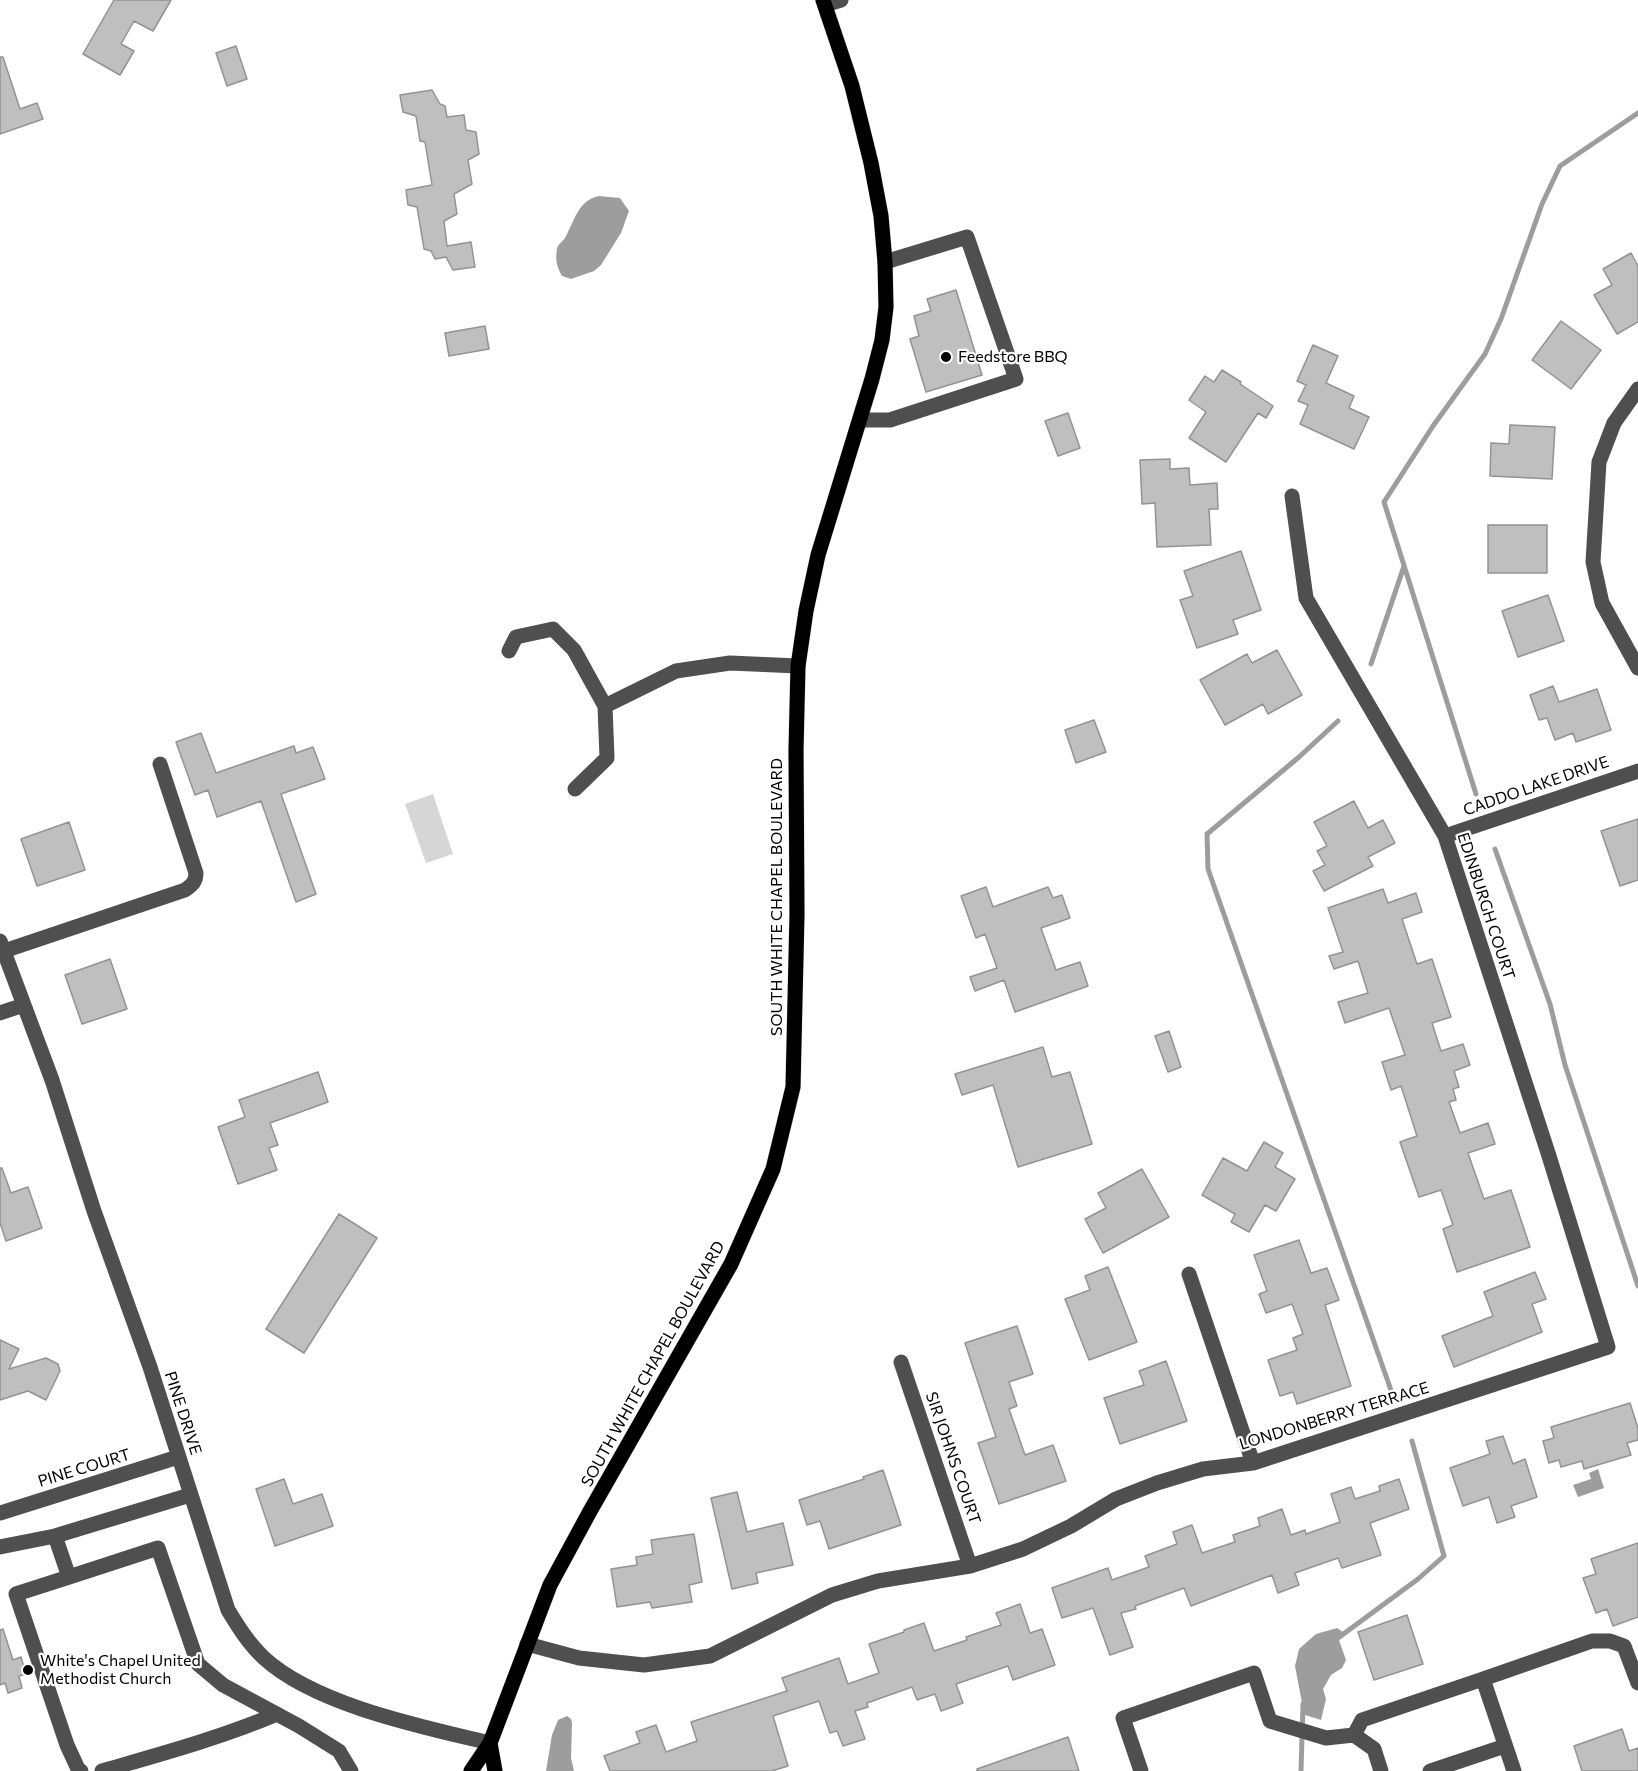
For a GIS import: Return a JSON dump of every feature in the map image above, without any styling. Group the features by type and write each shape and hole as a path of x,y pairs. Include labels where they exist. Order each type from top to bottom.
{"main road":[{"name":"SOUTH WHITE CHAPEL BOULEVARD","path":"471,1771 490,1743 550,1585 731,1264 773,1169 793,1087 797,920 798,666 806,611 819,555 882,340 886,307 881,216 871,163 852,86 824,2"},
{"path":"490,1743 495,1771"}],"street":[{"path":"824,2 841,0"},
{"path":"860,420 890,420 1016,379 967,237 885,262"},
{"path":"1638,389 1614,423 1599,462 1593,562 1602,603 1638,668"},
{"name":"EDINBURGH COURT","path":"1292,496 1306,598 1445,836 1549,1156 1608,1347"},
{"path":"509,651 516,637 553,629 574,650 605,706 607,758 575,789"},
{"path":"605,706 676,671 730,663 798,666"},
{"path":"2,946 185,890 193,885 196,873 160,764"},
{"name":"CADDO LAKE DRIVE","path":"1445,836 1638,771"},
{"name":"PINE DRIVE","path":"2,946 52,1080 94,1211 150,1367 228,1610 244,1636 265,1659 290,1677 318,1692 430,1728 490,1743"},
{"path":"0,1013 24,1005"},
{"path":"1189,1275 1253,1463"},
{"name":"LONDONBERRY TERRACE","path":"527,1644 579,1658 644,1665 710,1656 832,1595 878,1581 970,1566 1023,1549 1116,1499 1157,1483 1203,1469 1253,1463 1608,1347"},
{"name":"SIR JOHNS COURT","path":"901,1362 970,1566"},
{"name":"PINE COURT","path":"0,1513 178,1457"},
{"path":"0,1547 55,1536 190,1496"},
{"path":"55,1536 69,1577"},
{"path":"81,1771 67,1744 16,1594 158,1548 198,1664 223,1685 339,1751 351,1771"},
{"path":"1354,1735 1362,1720 1592,1641 1610,1641 1624,1646 1638,1683"},
{"path":"1141,1771 1123,1718 1254,1673 1270,1721 1326,1738 1354,1735 1374,1749 1381,1771"},
{"path":"1483,1679 1514,1771"},
{"path":"102,1771 188,1746 277,1714"},
{"path":"1430,1771 1505,1746"}],"shaded area":[{"path":"599,196 620,198 629,211 621,233 601,265 594,271 571,279 562,276 556,257 559,244 565,238 581,207 592,198"},
{"path":"433,794 453,854 426,863 405,804"},
{"path":"1598,1469 1604,1488 1578,1497 1573,1485 1591,1479 1589,1473"},
{"path":"1337,1628 1343,1632 1339,1640 1346,1660 1342,1668 1331,1675 1323,1689 1326,1699 1321,1720 1302,1714 1295,1666 1299,1649 1316,1634"},
{"path":"567,1716 572,1723 571,1758 574,1771 546,1771 552,1735 558,1720"}],"building":[{"path":"114,0 171,0 153,31 134,21 121,44 134,51 120,75 83,54"},
{"path":"236,46 247,79 227,86 216,53"},
{"path":"0,57 3,57 20,109 37,103 43,119 0,134"},
{"path":"432,90 440,104 445,106 447,117 464,115 466,130 476,132 479,154 468,160 472,184 454,194 457,214 444,221 447,246 471,242 475,267 453,270 446,257 435,259 431,251 424,249 417,207 408,205 406,190 432,185 425,142 420,141 416,116 403,112 400,95"},
{"path":"1631,253 1638,266 1638,322 1617,334 1594,295 1612,285 1603,269"},
{"name":"Feedstore BBQ","path":"956,290 982,375 926,392 910,339 919,336 914,316 931,311 927,299"},
{"path":"1561,321 1601,350 1571,389 1532,360"},
{"path":"485,326 489,349 449,356 445,333"},
{"path":"1313,345 1338,356 1326,383 1354,396 1349,408 1369,417 1354,449 1300,424 1308,405 1298,401 1306,385 1297,381"},
{"path":"1222,370 1273,406 1266,418 1258,413 1226,462 1189,438 1206,412 1189,400 1205,376 1214,382"},
{"path":"1068,413 1080,448 1058,456 1045,421"},
{"path":"1510,425 1555,427 1552,479 1490,476 1491,443 1509,444"},
{"path":"1170,459 1170,469 1189,468 1190,485 1217,483 1218,509 1209,509 1211,545 1157,547 1155,503 1142,504 1140,460"},
{"path":"1488,525 1547,525 1547,573 1488,573"},
{"path":"1241,551 1261,610 1233,620 1238,634 1197,648 1180,600 1193,596 1184,571"},
{"path":"1548,595 1564,641 1518,657 1502,611"},
{"path":"1277,650 1302,695 1268,714 1263,704 1225,725 1200,680 1247,654 1252,663"},
{"path":"1553,686 1559,702 1597,689 1611,730 1576,742 1573,733 1555,740 1547,718 1539,720 1530,695"},
{"path":"1094,720 1106,752 1076,763 1065,730"},
{"path":"201,733 216,773 294,746 296,753 313,747 325,779 281,794 316,894 296,902 261,801 217,817 208,790 195,795 176,742"},
{"path":"1354,801 1368,828 1383,820 1395,843 1368,857 1373,866 1324,891 1313,871 1325,865 1317,851 1327,846 1314,822"},
{"path":"1638,819 1638,880 1620,886 1601,831"},
{"path":"69,822 85,870 37,886 21,839"},
{"path":"986,887 993,907 1048,887 1053,898 1062,895 1070,918 1041,928 1056,970 1080,962 1088,986 1015,1012 1004,980 975,991 970,977 997,968 985,934 976,938 961,896"},
{"path":"1383,889 1388,903 1416,893 1422,912 1402,919 1417,964 1432,959 1451,1017 1432,1023 1441,1051 1463,1044 1470,1065 1454,1071 1459,1087 1453,1089 1456,1100 1449,1102 1460,1133 1488,1123 1495,1144 1468,1153 1484,1199 1511,1190 1530,1247 1457,1272 1443,1229 1453,1225 1441,1190 1419,1197 1400,1142 1417,1136 1401,1086 1391,1090 1382,1062 1405,1055 1389,1008 1345,1023 1338,1002 1368,993 1358,961 1334,969 1329,956 1343,952 1328,908"},
{"path":"110,959 127,1009 82,1024 65,975"},
{"path":"1169,1031 1181,1067 1168,1072 1155,1036"},
{"path":"1043,1047 1052,1077 1070,1072 1092,1144 1018,1167 993,1085 962,1095 955,1074"},
{"path":"318,1072 328,1102 270,1123 278,1145 269,1148 277,1170 238,1184 218,1127 245,1117 239,1100"},
{"path":"1264,1142 1283,1153 1275,1167 1295,1179 1276,1211 1265,1205 1249,1232 1231,1222 1235,1214 1202,1195 1223,1158 1247,1171"},
{"path":"0,1168 2,1168 11,1193 28,1187 42,1228 6,1241 0,1223"},
{"path":"1142,1169 1169,1217 1103,1253 1085,1219 1106,1208 1098,1193"},
{"path":"339,1214 377,1238 304,1353 266,1329"},
{"path":"1299,1240 1311,1273 1327,1268 1339,1300 1325,1305 1351,1386 1297,1404 1293,1392 1280,1396 1268,1360 1297,1350 1293,1338 1303,1334 1292,1304 1266,1313 1259,1294 1267,1291 1254,1255"},
{"path":"1108,1267 1137,1342 1089,1360 1065,1299 1090,1290 1085,1276"},
{"path":"1535,1272 1546,1299 1532,1304 1542,1332 1454,1367 1442,1336 1493,1316 1484,1292"},
{"path":"1017,1326 1033,1374 1009,1382 1017,1406 1009,1409 1025,1455 1053,1445 1066,1481 999,1504 978,1443 996,1437 965,1343"},
{"path":"0,1340 19,1349 9,1369 46,1358 58,1364 60,1371 46,1400 28,1391 0,1400"},
{"path":"1166,1361 1187,1421 1120,1444 1104,1398 1144,1385 1139,1371"},
{"path":"1630,1403 1638,1428 1638,1440 1627,1443 1631,1455 1584,1469 1582,1461 1561,1467 1559,1460 1549,1463 1543,1441 1554,1438 1551,1427"},
{"path":"1503,1436 1513,1464 1525,1459 1537,1497 1511,1506 1515,1517 1497,1523 1489,1497 1463,1506 1450,1468 1490,1454 1486,1441"},
{"path":"883,1470 901,1525 829,1549 820,1521 807,1525 799,1500 864,1479 863,1477"},
{"path":"284,1479 293,1504 322,1494 333,1526 275,1546 256,1489"},
{"path":"1399,1479 1409,1509 1370,1523 1381,1555 1342,1568 1338,1558 1295,1573 1299,1585 1278,1593 1272,1575 1191,1606 1184,1588 1135,1606 1136,1609 1121,1613 1133,1647 1110,1655 1093,1608 1062,1618 1052,1588 1108,1568 1112,1580 1149,1567 1145,1556 1177,1544 1173,1532 1192,1525 1202,1553 1235,1542 1233,1535 1260,1526 1258,1518 1282,1509 1291,1535 1305,1530 1306,1534 1340,1522 1331,1494 1351,1487 1355,1499 1380,1491 1379,1486"},
{"path":"737,1492 747,1532 783,1523 793,1565 756,1573 758,1583 732,1589 711,1498"},
{"path":"694,1534 702,1582 689,1585 692,1602 652,1608 650,1602 617,1607 611,1569 637,1565 636,1557 653,1554 651,1540"},
{"path":"1638,1543 1638,1617 1613,1626 1607,1609 1596,1613 1583,1578 1596,1574 1591,1559"},
{"path":"1020,1604 1030,1633 1042,1629 1055,1665 1013,1680 1008,1666 956,1684 963,1703 941,1711 935,1694 917,1700 912,1687 867,1703 868,1707 855,1711 865,1739 843,1746 837,1731 830,1733 819,1701 773,1716 788,1766 772,1771 610,1771 604,1756 640,1743 636,1732 656,1725 666,1752 697,1741 691,1722 787,1691 782,1678 839,1658 848,1684 879,1673 869,1644 924,1623 934,1651 1001,1625 996,1613"},
{"path":"1407,1615 1423,1664 1374,1680 1358,1632"},
{"path":"3,1629 13,1660 21,1657 26,1674 19,1676 22,1688 8,1693 5,1683 0,1685 0,1630"},
{"path":"1622,1729 1629,1751 1638,1748 1638,1771 1582,1771 1574,1746"},
{"path":"1068,1737 1079,1771 977,1771 977,1769"}],"waterway":[{"path":"1476,794 1384,502 1433,426 1485,354 1501,319 1542,204 1560,166 1638,113"},
{"path":"1371,664 1404,566"},
{"path":"1338,721 1207,834 1208,869 1393,1396"},
{"path":"1495,849 1550,1004 1565,1065 1638,1286"},
{"path":"1334,1641 1418,1579 1444,1556 1412,1441"},
{"path":"1301,1771 1303,1704"}],"place":[{"name":"Feedstore BBQ","path":"946,357"},
{"name":"White's Chapel United Methodist Church","path":"28,1670"}]}
